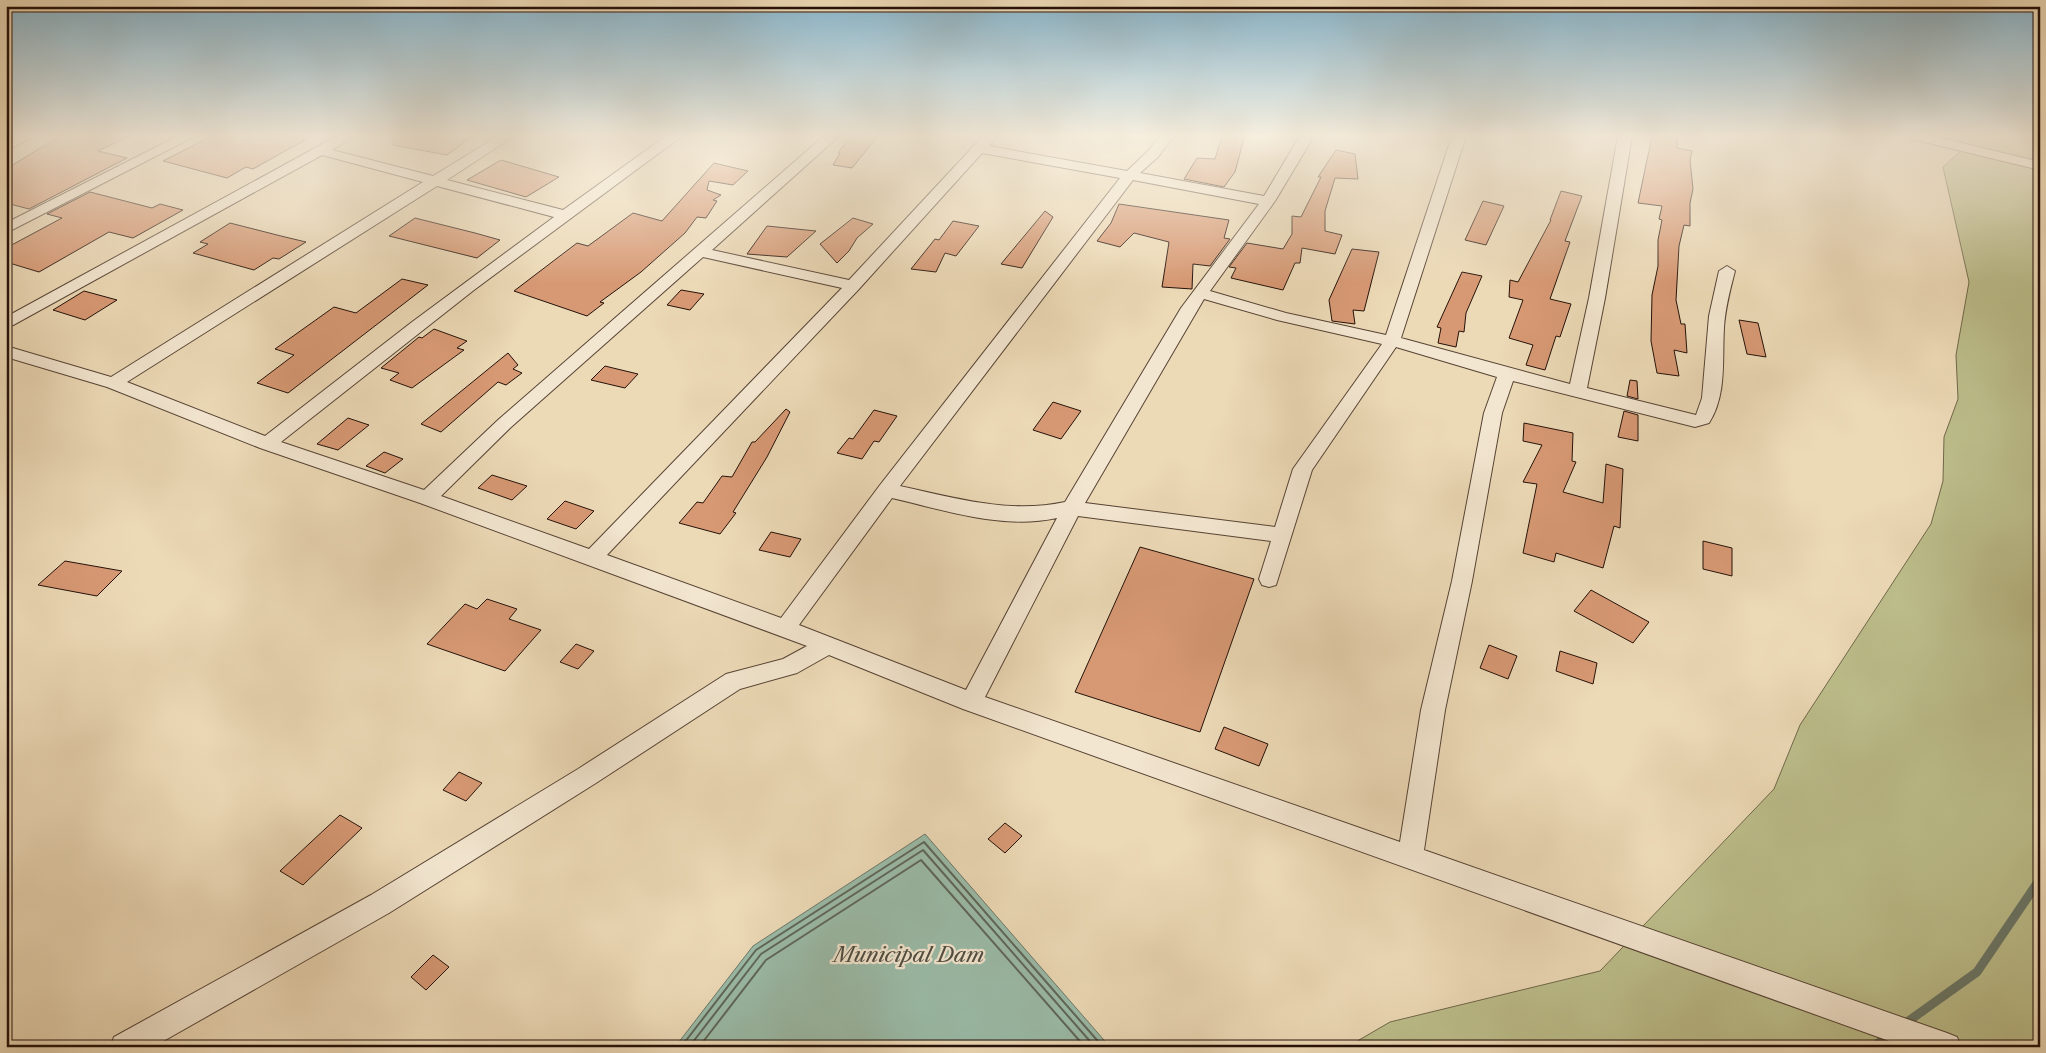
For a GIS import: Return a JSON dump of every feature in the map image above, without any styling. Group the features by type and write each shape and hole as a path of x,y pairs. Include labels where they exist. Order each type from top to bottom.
{"street":[{"path":"6,229 92,185"},
{"path":"6,324 259,185"},
{"path":"114,383 429,185"},
{"path":"452,185 564,215"},
{"path":"267,444 394,343 606,185"},
{"path":"427,498 504,424 777,185"},
{"path":"592,558 853,286 945,185"},
{"path":"785,628 886,490 1122,185"},
{"path":"1175,185 1268,201"},
{"path":"971,702 1072,508 1189,308 1268,201 1278,185"},
{"path":"1270,579 1303,469 1392,341 1443,185"},
{"path":"1577,392 1597,298 1617,185"},
{"path":"701,252 853,286"},
{"path":"1200,293 1283,317 1392,341 1507,374 1687,421 1703,419 1708,412 1714,376 1716,318 1727,271"},
{"path":"6,351 114,383 267,444 427,498 785,628 971,702 1947,1047"},
{"path":"1410,856 1433,710 1462,581 1493,413 1507,374"},
{"path":"886,490 990,512 1038,515 1072,508 1283,535"},
{"path":"124,1047 380,904 587,776 734,681 790,667 828,645"}],"green space":[{"path":"1947,185 2040,185 2040,1047 1347,1047 1390,1022 1600,971 1774,789 1800,725 1931,524 1943,481 1944,437 1958,399 1956,355 1969,282"}],"water":[{"name":"Municipal Dam","path":"925,834 1110,1047 675,1047 753,946"}],"building":[{"path":"6,185 75,185 29,209 6,203"},
{"path":"485,185 546,185 526,197"},
{"path":"694,185 708,185 707,190 721,195 713,200 717,201 706,218 697,217 685,233 641,272 600,302 604,303 587,316 514,291 577,243 588,246 633,213 662,221"},
{"path":"1317,185 1333,185 1325,211 1325,231 1342,235 1335,254 1302,248 1300,263 1295,263 1283,290 1231,278 1236,268 1229,267 1247,243 1283,249 1292,234 1292,216 1301,217"},
{"path":"1642,185 1693,185 1690,226 1684,225 1679,246 1676,300 1681,324 1685,324 1687,353 1674,350 1679,376 1657,373 1651,341 1652,295 1658,266 1658,240 1662,220 1659,219 1662,206 1638,203"},
{"path":"1561,191 1582,196 1565,241 1570,242 1550,299 1571,304 1560,337 1556,336 1545,370 1526,365 1533,345 1509,338 1523,300 1509,297 1510,280 1518,282 1551,220"},
{"path":"90,192 152,208 160,204 183,210 133,238 109,232 39,272 6,262 6,248 62,218 47,214"},
{"path":"1483,201 1504,206 1486,245 1465,240"},
{"path":"1119,204 1229,220 1224,238 1230,239 1210,266 1193,264 1192,289 1162,287 1169,242 1134,233 1120,247 1097,241 1111,223"},
{"path":"1045,211 1053,217 1022,268 1001,264"},
{"path":"415,218 500,240 477,258 389,236"},
{"path":"853,218 873,224 857,238 849,251 837,263 820,244"},
{"path":"953,221 979,226 956,256 945,253 936,272 911,269 935,239 939,240"},
{"path":"230,223 306,242 279,259 273,258 254,270 193,253 208,244 200,242"},
{"path":"767,226 816,231 787,257 747,254"},
{"path":"1352,249 1379,252 1364,311 1353,310 1355,324 1332,321 1329,300"},
{"path":"1462,272 1482,276 1466,313 1464,332 1459,331 1456,347 1438,343 1441,328 1437,327"},
{"path":"402,279 428,285 288,393 257,383 294,355 275,349 334,307 356,313"},
{"path":"681,290 704,294 690,310 667,305"},
{"path":"84,291 117,300 85,320 53,310"},
{"path":"1739,320 1758,323 1766,357 1747,354"},
{"path":"434,329 467,341 457,348 464,350 412,388 390,380 399,373 381,368 419,337 422,338"},
{"path":"508,353 518,365 513,369 522,373 506,385 498,382 441,432 421,424"},
{"path":"605,366 638,374 625,388 591,380"},
{"path":"1630,380 1637,381 1638,399 1627,396"},
{"path":"1053,402 1081,411 1061,439 1033,430"},
{"path":"786,409 790,412 767,457 733,512 736,513 720,534 679,523 697,502 703,503 722,476 732,477 752,442 755,442"},
{"path":"874,410 897,416 879,442 874,441 862,459 837,453 849,438 853,439"},
{"path":"1624,411 1638,415 1638,441 1618,437"},
{"path":"348,418 369,425 338,450 317,444"},
{"path":"1524,423 1573,433 1572,461 1576,462 1563,492 1603,503 1606,464 1623,469 1620,528 1614,526 1603,568 1556,553 1554,562 1523,553 1537,484 1523,482 1542,445 1523,441"},
{"path":"384,452 403,459 385,473 366,466"},
{"path":"492,475 527,486 512,500 478,488"},
{"path":"565,501 594,511 576,529 547,519"},
{"path":"771,532 801,539 790,557 759,550"},
{"path":"1703,541 1732,548 1732,576 1703,569"},
{"path":"1140,547 1254,579 1200,732 1075,692"},
{"path":"65,561 122,571 97,596 38,585"},
{"path":"1591,590 1649,622 1633,643 1574,611"},
{"path":"487,599 517,609 509,619 541,630 505,671 427,644 465,604 477,609"},
{"path":"576,644 594,651 578,669 560,662"},
{"path":"1489,645 1517,656 1508,679 1480,668"},
{"path":"1560,651 1597,663 1593,684 1556,671"},
{"path":"1224,727 1268,744 1259,766 1215,749"},
{"path":"459,772 482,783 466,801 443,790"},
{"path":"340,815 362,828 303,885 280,871"},
{"path":"1005,823 1022,836 1005,853 988,839"},
{"path":"433,955 449,967 426,990 411,977"}],"waterway":[{"path":"1903,1025 1977,972 2040,879"},
{"path":"1873,1047 1891,1034"}]}
